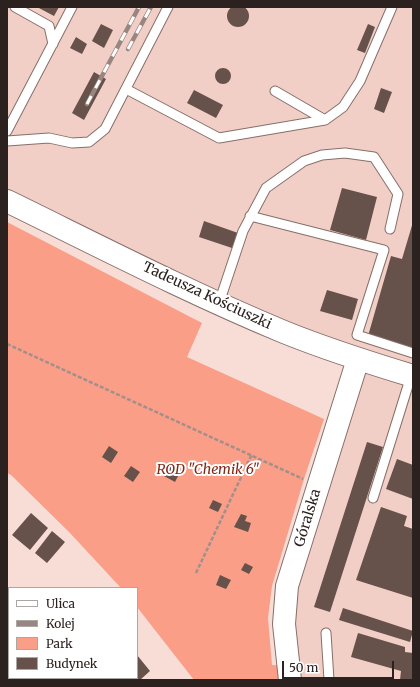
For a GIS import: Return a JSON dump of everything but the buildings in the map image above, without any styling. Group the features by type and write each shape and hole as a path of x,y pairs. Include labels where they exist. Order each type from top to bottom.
{"main road":[{"name":"Tadeusza Kościuszki","path":"7,202 219,303 284,332 358,359 412,376"},
{"name":"Góralska","path":"290,680 284,624 287,586 358,359"}],"lane":[{"path":"15,7 48,26 53,44"},
{"path":"7,131 72,7"},
{"path":"7,141 49,138 72,144 89,142 105,129 168,7"},
{"path":"126,89 219,138 325,120 343,107 360,81 392,7"},
{"path":"275,90 325,120"},
{"path":"219,303 243,231 266,188 290,169 304,161 322,155 345,153 374,157 398,194 390,229"},
{"path":"250,216 384,250 357,335 413,353"},
{"path":"373,498 412,376"},
{"path":"326,633 328,680"}],"path":[{"path":"7,344 252,454 318,486"},
{"path":"196,573 252,454"}],"shaded area":[{"path":"7,7 413,7 413,680 290,680 284,624 357,359 7,201"}],"green space":[{"name":"ROD \"Chemik 6\"","path":"7,222 202,323 187,357 324,419 304,479 272,586 268,618 272,665 288,666 290,680 194,680 138,608 138,587 120,587 69,532 11,475 7,473"}],"railway":[{"path":"87,104 139,7"},
{"path":"128,49 151,7"}]}
